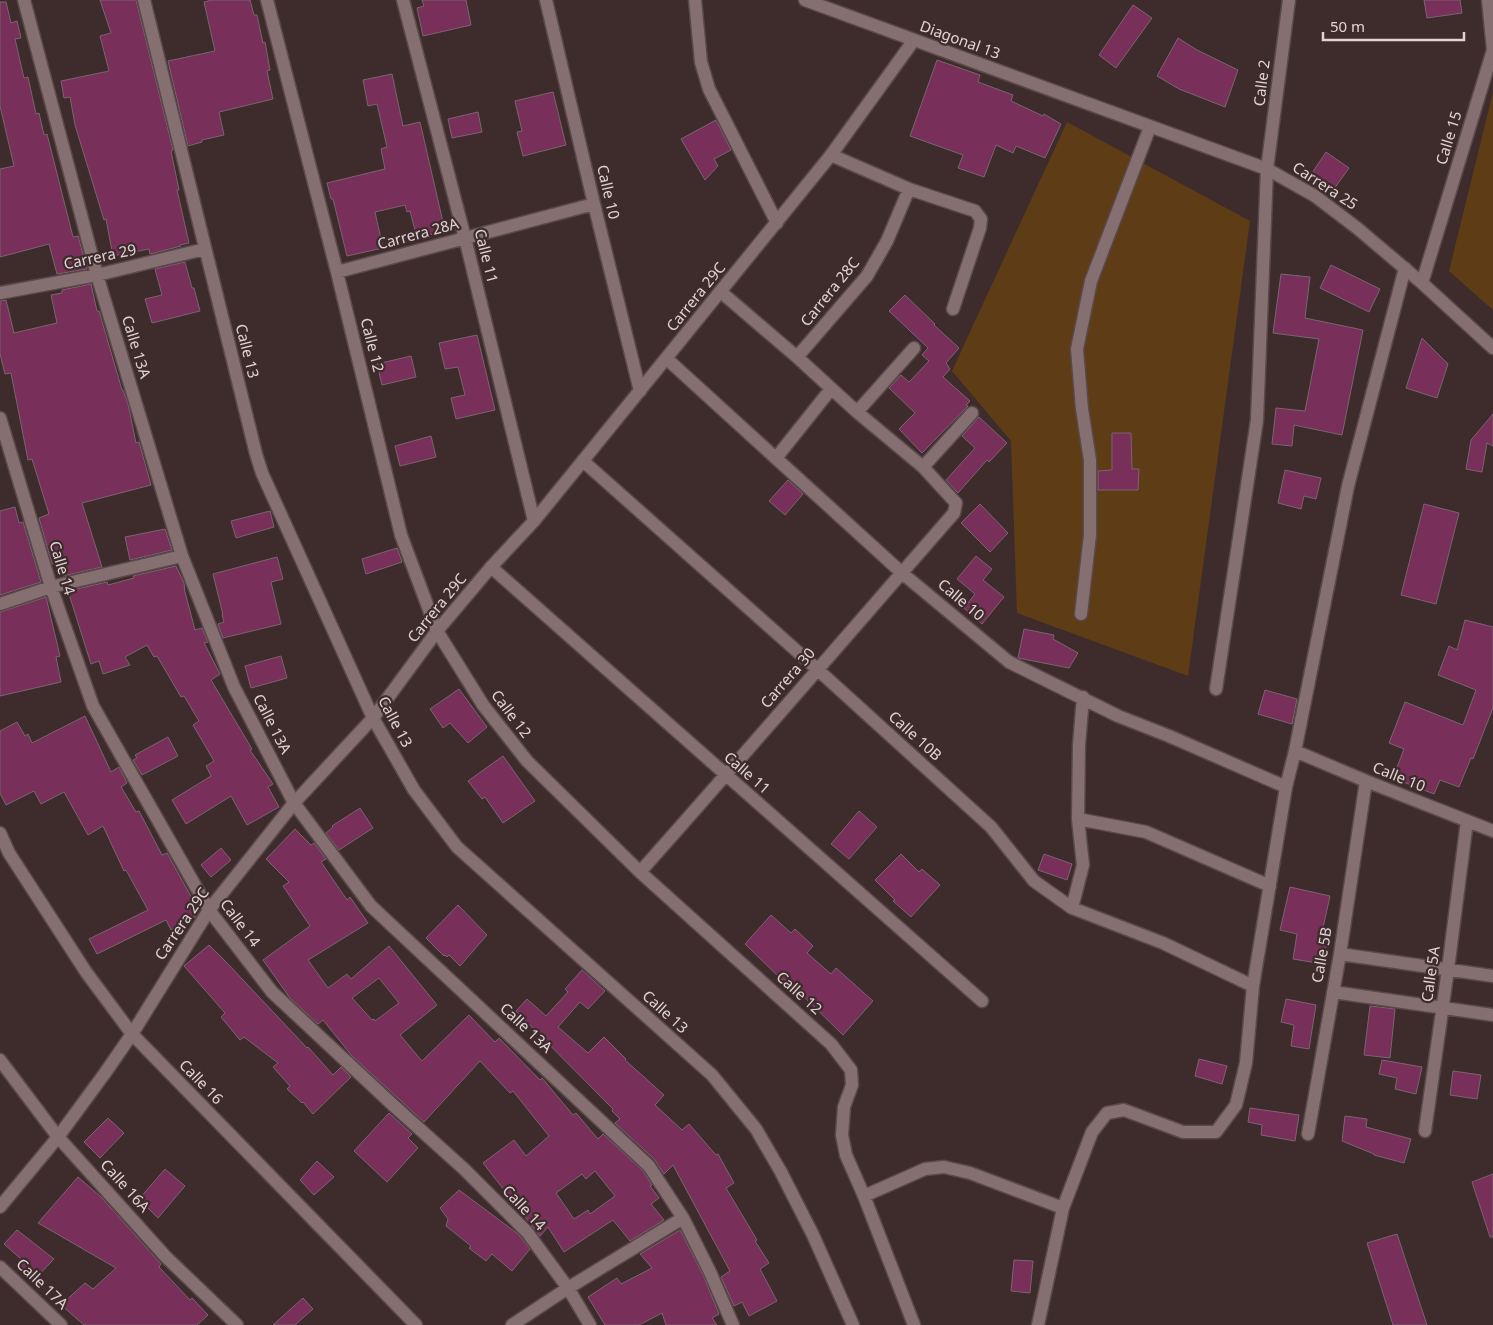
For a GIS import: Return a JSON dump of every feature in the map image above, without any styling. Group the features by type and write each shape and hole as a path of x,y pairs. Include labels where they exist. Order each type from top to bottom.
{"street":[{"name":"Calle 13A","path":"24,0 97,275 182,556 234,687 294,803 371,906 649,1166 683,1218 710,1272 733,1325"},
{"name":"Calle 13","path":"144,0 262,473 373,718 414,790 457,847 712,1075 756,1129 813,1234 853,1325"},
{"name":"Calle 12","path":"267,0 337,272 401,535 438,631 483,705 527,761 640,872 831,1044 851,1070 852,1085 844,1107 842,1135 846,1155 914,1325"},
{"name":"Calle 11","path":"403,0 465,238 534,521"},
{"name":"Calle 10","path":"546,0 640,391"},
{"path":"695,0 701,62 709,89 777,223"},
{"name":"Diagonal 13","path":"805,0 1104,110"},
{"name":"Calle 2","path":"1216,689 1257,420 1268,169 1289,0"},
{"name":"Calle 15","path":"1422,283 1493,50 1488,0"},
{"name":"Carrera 29C","path":"0,1207 58,1137 132,1034 209,910 294,803 373,718 438,631 491,567 534,521 667,359 831,155 914,40"},
{"name":"Carrera 25","path":"1104,110 1268,169 1315,196 1405,268 1493,348"},
{"path":"1081,614 1090,535 1090,460 1082,409 1077,349 1092,281 1150,127"},
{"path":"831,155 909,189 975,211 981,219 980,228 953,309"},
{"name":"Carrera 28C","path":"796,357 867,276 887,241 909,189"},
{"name":"Carrera 28A","path":"337,272 594,204"},
{"name":"Carrera 29","path":"0,292 97,275 205,248"},
{"path":"1038,1325 1063,1208 1092,1132 1107,1113 1124,1110 1184,1132 1216,1132 1236,1105 1246,1063 1253,986 1286,787 1295,751 1348,486 1405,268"},
{"path":"721,292 857,412 923,467 972,413"},
{"path":"857,412 914,348"},
{"name":"Calle 10","path":"667,359 902,573 1010,662 1118,716 1286,787"},
{"path":"776,458 831,389"},
{"name":"Calle 14","path":"0,418 51,587 93,706 209,910 272,992 464,1169 527,1232 568,1288 590,1325"},
{"name":"Calle 10B","path":"584,460 991,827 1034,881 1072,908 1163,943 1253,986"},
{"name":"Carrera 30","path":"640,872 726,776 954,512 956,503 923,467"},
{"path":"0,604 51,587 182,556"},
{"name":"Calle 11","path":"491,567 982,1001"},
{"path":"1072,908 1083,865 1078,819 1079,745 1083,697"},
{"name":"Calle 10","path":"1295,751 1467,822 1493,830"},
{"name":"Calle 5B","path":"1308,1134 1340,954 1366,781"},
{"path":"1078,819 1146,832 1270,886"},
{"name":"Calle 5A","path":"1425,1131 1467,822"},
{"name":"Calle 16","path":"0,833 9,853 86,972 132,1034 416,1325"},
{"path":"1340,954 1493,976"},
{"path":"1333,992 1493,1015"},
{"name":"Calle 16A","path":"0,1060 58,1137 166,1256 237,1325"},
{"path":"864,1196 925,1169 944,1166 970,1173 1063,1208"},
{"path":"512,1325 568,1288 683,1218"},
{"name":"Calle 17A","path":"0,1267 61,1325"}],"shaded area":[{"path":"1493,92 1493,310 1449,271"},
{"path":"1067,122 1250,221 1188,676 1017,613 1011,441 952,371"}],"building":[{"path":"100,0 136,0 173,150 171,151 179,190 177,190 189,243 181,246 150,254 149,249 113,256 106,219 104,220 75,125 70,97 64,98 61,81 109,71 100,36 111,33"},
{"path":"212,0 250,0 254,15 257,15 263,43 265,42 270,70 267,71 273,99 219,112 224,135 202,140 202,142 188,146 168,61 215,51 204,2"},
{"path":"422,0 466,0 471,25 423,36 417,8 424,6"},
{"path":"1424,0 1460,0 1462,13 1427,18"},
{"path":"0,2 6,2 11,23 17,21 21,38 15,39 24,78 28,77 36,114 39,113 44,135 47,134 73,237 78,236 87,269 57,274 49,244 0,257 0,169 14,166 0,106"},
{"path":"1133,5 1152,18 1116,68 1099,55"},
{"path":"1178,38 1197,50 1238,70 1225,107 1179,89 1157,76"},
{"path":"937,60 980,75 978,82 1013,95 1011,101 1043,116 1044,114 1061,124 1045,158 1016,146 1013,153 996,145 984,177 958,168 963,155 910,136"},
{"path":"392,74 403,126 420,122 445,231 417,238 410,211 407,212 405,205 375,212 383,248 347,256 333,199 331,199 327,183 385,169 381,149 387,147 377,104 368,106 363,80"},
{"path":"553,92 566,145 523,156 517,132 522,131 515,101"},
{"path":"478,112 482,132 452,138 448,119"},
{"path":"716,120 731,150 714,159 718,166 705,180 681,139"},
{"path":"1326,152 1349,168 1334,189 1312,173"},
{"path":"185,262 200,311 152,323 145,299 162,295 155,269"},
{"path":"1331,265 1380,289 1369,312 1320,288"},
{"path":"1281,274 1310,277 1305,318 1363,330 1342,435 1294,425 1292,446 1272,444 1276,408 1305,411 1319,339 1273,333"},
{"path":"91,284 97,311 99,311 122,390 128,404 136,443 139,442 151,485 82,503 102,567 63,576 58,562 52,564 39,518 49,514 32,459 28,460 11,373 5,374 0,354 0,301 6,300 14,333 57,323 51,295 62,293 62,290"},
{"path":"905,295 959,348 946,363 950,369 943,377 970,401 966,405 968,406 922,453 899,429 915,413 889,388 901,375 909,382 929,361 922,355 928,348 889,311"},
{"path":"477,335 495,410 456,419 451,398 465,395 458,367 445,369 439,343"},
{"path":"1422,338 1448,364 1437,398 1406,388"},
{"path":"411,356 416,377 382,385 377,364"},
{"path":"1493,414 1493,446 1487,443 1482,472 1466,469 1471,440"},
{"path":"979,417 1007,443 989,462 987,460 958,493 946,480 975,448 962,436"},
{"path":"1112,433 1131,433 1132,469 1139,469 1138,490 1098,490 1098,471 1112,470"},
{"path":"431,436 436,457 400,466 395,446"},
{"path":"1285,470 1321,478 1316,499 1304,496 1301,509 1278,503"},
{"path":"788,480 803,494 785,515 769,501"},
{"path":"980,504 1008,533 990,552 961,523"},
{"path":"1424,504 1459,513 1436,604 1401,595"},
{"path":"15,507 19,523 23,522 41,582 0,595 0,511"},
{"path":"270,511 274,527 236,538 231,521"},
{"path":"165,529 172,550 130,560 125,537"},
{"path":"397,548 402,562 366,574 362,559"},
{"path":"976,556 992,569 983,580 1004,597 982,624 964,608 975,594 957,579"},
{"path":"277,557 283,579 271,582 281,624 223,638 218,624 224,622 223,615 213,574"},
{"path":"176,566 184,583 195,630 202,628 208,642 204,643 220,674 211,680 252,749 250,750 273,784 268,787 279,807 247,825 231,796 186,824 172,800 211,776 206,766 214,761 193,725 199,721 184,696 181,697 157,656 154,657 147,645 125,657 130,665 103,674 99,661 91,664 68,591 107,582 108,585 134,578 133,576"},
{"path":"46,597 60,656 56,657 61,682 0,696 0,612"},
{"path":"1465,620 1493,627 1493,708 1473,759 1471,758 1459,787 1440,780 1434,794 1393,778 1404,749 1389,743 1405,702 1463,725 1476,690 1438,675 1449,646 1457,650"},
{"path":"1024,629 1054,635 1053,639 1078,653 1069,668 1018,658"},
{"path":"281,656 287,678 251,688 245,666"},
{"path":"459,689 487,727 468,743 450,723 443,728 430,709"},
{"path":"1265,690 1297,699 1292,724 1258,714"},
{"path":"85,716 111,772 119,767 127,783 121,787 136,812 139,811 162,855 167,853 199,911 195,917 171,930 166,920 97,954 89,939 148,910 126,870 124,871 103,826 88,835 64,792 41,804 34,791 6,805 0,793 0,731 17,722 25,736 28,734 32,743"},
{"path":"168,737 178,756 142,775 133,760 137,758 135,755"},
{"path":"503,756 535,801 503,823 485,797 482,799 468,781"},
{"path":"360,808 373,828 339,850 326,833 332,826"},
{"path":"859,811 877,827 849,859 831,844"},
{"path":"295,829 311,845 314,843 326,859 321,862 347,900 350,897 368,923 308,960 328,988 347,974 351,979 389,946 437,1005 400,1035 422,1061 469,1015 495,1042 499,1038 540,1080 542,1078 573,1115 576,1113 598,1139 603,1134 643,1171 652,1185 650,1186 659,1198 651,1204 664,1220 630,1241 613,1220 564,1252 548,1227 540,1236 483,1163 514,1140 526,1156 549,1136 513,1091 510,1093 480,1061 424,1122 352,1056 323,1020 318,1024 290,998 263,960 310,926 283,886 289,882 266,859","holes":["379,978 399,1003 375,1021 352,998","595,1171 615,1196 590,1214 588,1210 574,1219 556,1193 582,1174 586,1179"]},
{"path":"221,848 231,860 211,877 201,865"},
{"path":"901,854 919,872 922,869 940,885 911,917 893,901 895,900 875,880"},
{"path":"1044,854 1072,864 1067,880 1038,870"},
{"path":"1290,887 1330,896 1320,941 1327,942 1323,964 1293,959 1297,934 1280,930"},
{"path":"458,905 487,935 460,966 449,955 447,957 444,956 426,938"},
{"path":"771,915 791,933 795,929 813,946 807,953 831,974 836,968 873,1001 843,1035 797,990 784,979 782,980 745,944"},
{"path":"209,945 333,1075 341,1067 351,1077 313,1114 303,1102 287,1089 290,1086 273,1067 278,1063 244,1037 240,1040 221,1017 225,1013 184,966"},
{"path":"582,970 605,991 588,1009 580,1002 558,1027 588,1053 604,1037 625,1060 664,1095 655,1105 682,1130 689,1124 716,1155 718,1154 734,1183 726,1188 769,1263 760,1269 777,1301 749,1316 742,1302 734,1306 721,1277 730,1271 673,1165 664,1174 655,1160 615,1123 620,1119 612,1111 613,1109 516,1011 527,999 546,1016 568,992 565,989"},
{"path":"1286,999 1316,1005 1309,1049 1291,1046 1294,1025 1281,1022"},
{"path":"1370,1006 1395,1009 1390,1058 1364,1055"},
{"path":"1199,1059 1227,1066 1222,1084 1195,1076"},
{"path":"1382,1060 1422,1067 1416,1094 1395,1089 1397,1078 1379,1074"},
{"path":"1453,1071 1481,1075 1477,1099 1450,1095"},
{"path":"1250,1108 1299,1115 1295,1141 1261,1135 1262,1125 1248,1122"},
{"path":"389,1113 412,1134 408,1138 418,1148 387,1182 354,1151"},
{"path":"1345,1116 1367,1119 1366,1127 1411,1139 1404,1163 1374,1155 1342,1141"},
{"path":"108,1118 124,1133 100,1158 84,1142"},
{"path":"317,1161 334,1177 314,1195 300,1180"},
{"path":"165,1169 185,1186 158,1218 139,1199"},
{"path":"1493,1174 1493,1237 1490,1237 1472,1182"},
{"path":"78,1177 101,1197 161,1264 159,1267 190,1300 192,1298 208,1315 197,1325 84,1325 61,1305 85,1283 93,1289 116,1268 38,1223"},
{"path":"459,1190 518,1234 530,1249 512,1271 492,1254 486,1261 446,1226 448,1219 440,1208"},
{"path":"17,1230 54,1259 34,1280 17,1263 21,1259 4,1244"},
{"path":"680,1230 703,1275 719,1314 712,1318 717,1325 666,1325 662,1313 639,1325 605,1325 588,1297 617,1278 621,1284 652,1268 640,1254"},
{"path":"1397,1234 1427,1325 1393,1325 1367,1243"},
{"path":"1014,1260 1033,1261 1030,1293 1011,1291"},
{"path":"303,1298 313,1309 295,1325 273,1325"}]}
